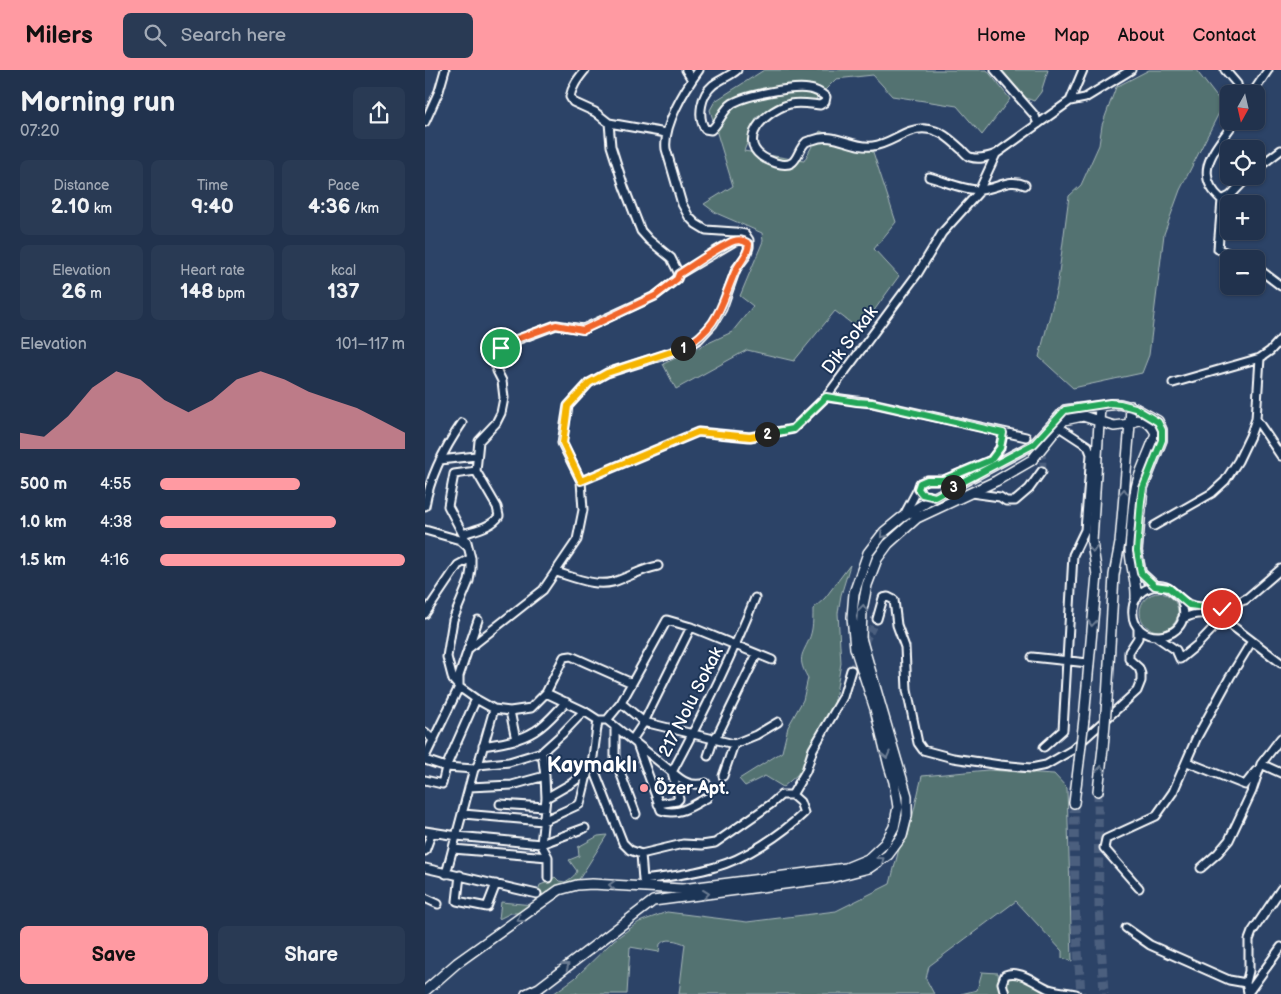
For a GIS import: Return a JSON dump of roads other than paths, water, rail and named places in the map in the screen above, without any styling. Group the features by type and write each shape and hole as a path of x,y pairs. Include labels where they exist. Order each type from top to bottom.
{"main road":[{"path":"425,990 457,963 559,890 577,885 593,884 682,889 846,868 868,859 885,843 894,827 898,807 895,782 889,766 875,709 855,648 852,617 854,593 868,553 884,532 903,517 935,497 1034,444 1065,410 1101,406 1110,403 1131,406 1158,422 1162,430 1162,440 1143,488 1137,551 1141,573 1155,586"},
{"path":"1074,803 1084,719 1097,575 1093,542 1101,406"},
{"path":"1098,790 1107,699 1114,575 1121,543 1131,406"},
{"path":"526,994 538,991 653,901 830,878 869,868 888,855 902,836 907,816 907,796 861,638 862,610 867,585 877,559 899,532 917,518 997,481 1031,460 1064,420 1083,416 1099,423 1115,426 1130,424 1135,420 1142,419 1151,425 1155,433 1138,480 1135,495 1130,551 1137,588 1136,598"}],"street":[{"path":"425,122 439,91 445,70"},
{"path":"585,70 574,84 569,97 573,102 595,112 609,123 666,133"},
{"path":"686,70 692,80"},
{"path":"468,649 543,590 577,540 583,510 581,481 563,443 568,406 589,383 607,373 683,348 699,339 718,316 736,269 747,256 749,240 745,234 706,230 689,217 682,204 666,149 666,133 692,80 699,70"},
{"path":"737,70 731,76 715,84 703,100 700,112 701,123 705,129 711,130 716,126 724,112 733,103 750,97 786,88 809,88 826,97 825,102 820,105 804,103 791,104 780,108 768,115 754,133 752,143 756,153 765,159 789,165 795,162 807,142 818,138 828,137 871,147 906,133 925,128 937,131 947,137 970,157 983,158 996,154 1070,101 1085,98 1131,70"},
{"path":"995,70 1035,116 1038,124"},
{"path":"1070,101 1083,70"},
{"path":"1225,70 1237,85"},
{"path":"1258,85 1268,70"},
{"path":"609,123 611,146 641,232 671,258 679,274"},
{"path":"1220,198 1211,189 1208,182 1207,168 1211,156 1229,130"},
{"path":"1265,163 1281,150"},
{"name":"Dik Sokak","path":"581,481 698,432 750,437 793,429 826,397 918,273 942,233 979,190 996,154"},
{"path":"929,177 979,190 1009,182 1018,182 1025,185"},
{"path":"1231,195 1240,185"},
{"path":"1220,224 1218,249 1220,250"},
{"path":"463,534 497,520 499,516 497,506 476,471 476,456 481,438 496,423 501,414 504,398 502,381 495,363 497,353 501,348 514,340 556,325 583,330 655,296 677,279 679,274 735,241 743,240 749,244"},
{"path":"1265,274 1281,286"},
{"path":"1173,383 1259,358 1270,351 1281,339"},
{"path":"1153,526 1212,493 1225,481 1242,453 1256,419 1259,358"},
{"path":"826,397 872,403 1026,437"},
{"path":"1256,419 1281,456"},
{"path":"425,506 428,490 439,460 461,423"},
{"path":"1044,747 1063,730 1073,555 1085,530 1091,454 1088,446 1059,427"},
{"path":"903,517 920,483 927,480 943,480 991,460 1000,448 1003,433"},
{"path":"439,460 476,456"},
{"path":"476,471 454,474 448,506 463,534 471,558 469,581 453,620 447,657 453,680 459,687 494,709 509,711 531,708 546,692 564,658 571,656 632,683"},
{"path":"971,493 1000,496 1006,501 1015,501 1029,489 1042,471"},
{"path":"997,481 1000,496"},
{"path":"918,489 922,494 935,497"},
{"path":"425,530 460,540 468,548"},
{"path":"425,614 457,565 471,558"},
{"path":"555,572 595,583 612,582 644,569 658,566"},
{"path":"1138,627 1148,635 1166,636 1173,632 1183,619 1198,614 1221,615 1229,613 1281,569"},
{"path":"877,619 883,598 888,597 894,600 897,625 905,647 907,690 917,743 923,750 966,760 1031,768 1045,765 1072,750 1137,691 1141,681 1141,674 1139,668 1129,659 1129,652 1138,638 1138,627 1133,613 1136,598 1147,588 1155,586 1169,588 1189,605 1222,609 1231,607 1247,598"},
{"name":"217 Nolu Sokak","path":"672,772 736,645 755,598"},
{"path":"1181,599 1183,619"},
{"path":"479,620 459,676 459,687 425,758 446,767 476,767 509,762 542,752 584,711"},
{"path":"607,720 621,704 667,620 691,627 772,660"},
{"path":"1157,637 1173,648 1180,659 1222,621 1227,622 1281,663"},
{"path":"691,627 634,742 661,810 681,812 707,798"},
{"path":"1173,632 1173,648"},
{"path":"1138,638 1148,635"},
{"path":"1139,888 1104,848 1104,842 1106,839 1156,816 1173,792 1196,739 1229,678 1253,641"},
{"path":"708,756 714,738 718,734 757,654"},
{"path":"1032,657 1088,663"},
{"path":"791,795 805,771 813,749 843,697 851,670"},
{"path":"546,692 598,720 607,720 683,782 692,785 706,783"},
{"path":"425,780 442,784 446,767 476,699"},
{"path":"483,746 516,740 537,730 566,702"},
{"path":"621,704 644,722 734,744 756,735 778,722"},
{"path":"446,874 469,787 494,709"},
{"path":"509,711 516,740"},
{"path":"463,814 543,821 580,804 588,771 592,764 598,720"},
{"path":"615,728 615,760 636,814"},
{"path":"425,732 434,741"},
{"path":"1187,762 1245,785 1281,738"},
{"path":"723,776 734,744"},
{"path":"542,752 546,798 541,844 548,857 548,878"},
{"path":"592,764 623,843 630,850 641,854 683,844 702,845 715,843 781,795 791,795 800,802 804,813 795,822 757,848 716,867 643,880 641,854"},
{"path":"1261,764 1281,773"},
{"path":"1201,868 1229,840 1252,791 1261,764"},
{"path":"546,798 588,771"},
{"path":"658,804 679,799 672,772"},
{"path":"469,787 512,786 545,776"},
{"path":"500,804 545,807"},
{"path":"425,850 429,831 457,836 541,844 585,828"},
{"path":"453,849 548,857"},
{"path":"425,868 537,894"},
{"path":"460,876 457,901 487,907 497,884"},
{"path":"1248,993 1246,984 1249,971 1249,940 1251,932 1281,889"},
{"path":"425,898 438,904"},
{"path":"1126,928 1150,945 1229,980 1246,984"},
{"path":"1248,993 1281,947"},
{"path":"1005,994 1002,983 1005,975 1010,973 1018,974 1050,990 1076,994"}],"tunnel":[{"path":"1026,437 1038,447 1042,455 1042,471"},
{"path":"851,670 877,619"},
{"path":"1098,791 1099,906 1104,994"},
{"path":"1074,803 1075,906 1081,994"}],"place":[{"name":"Özer Apt.","path":"644,788"}],"district":[{"name":"Kaymaklı","path":"592,765"}]}
